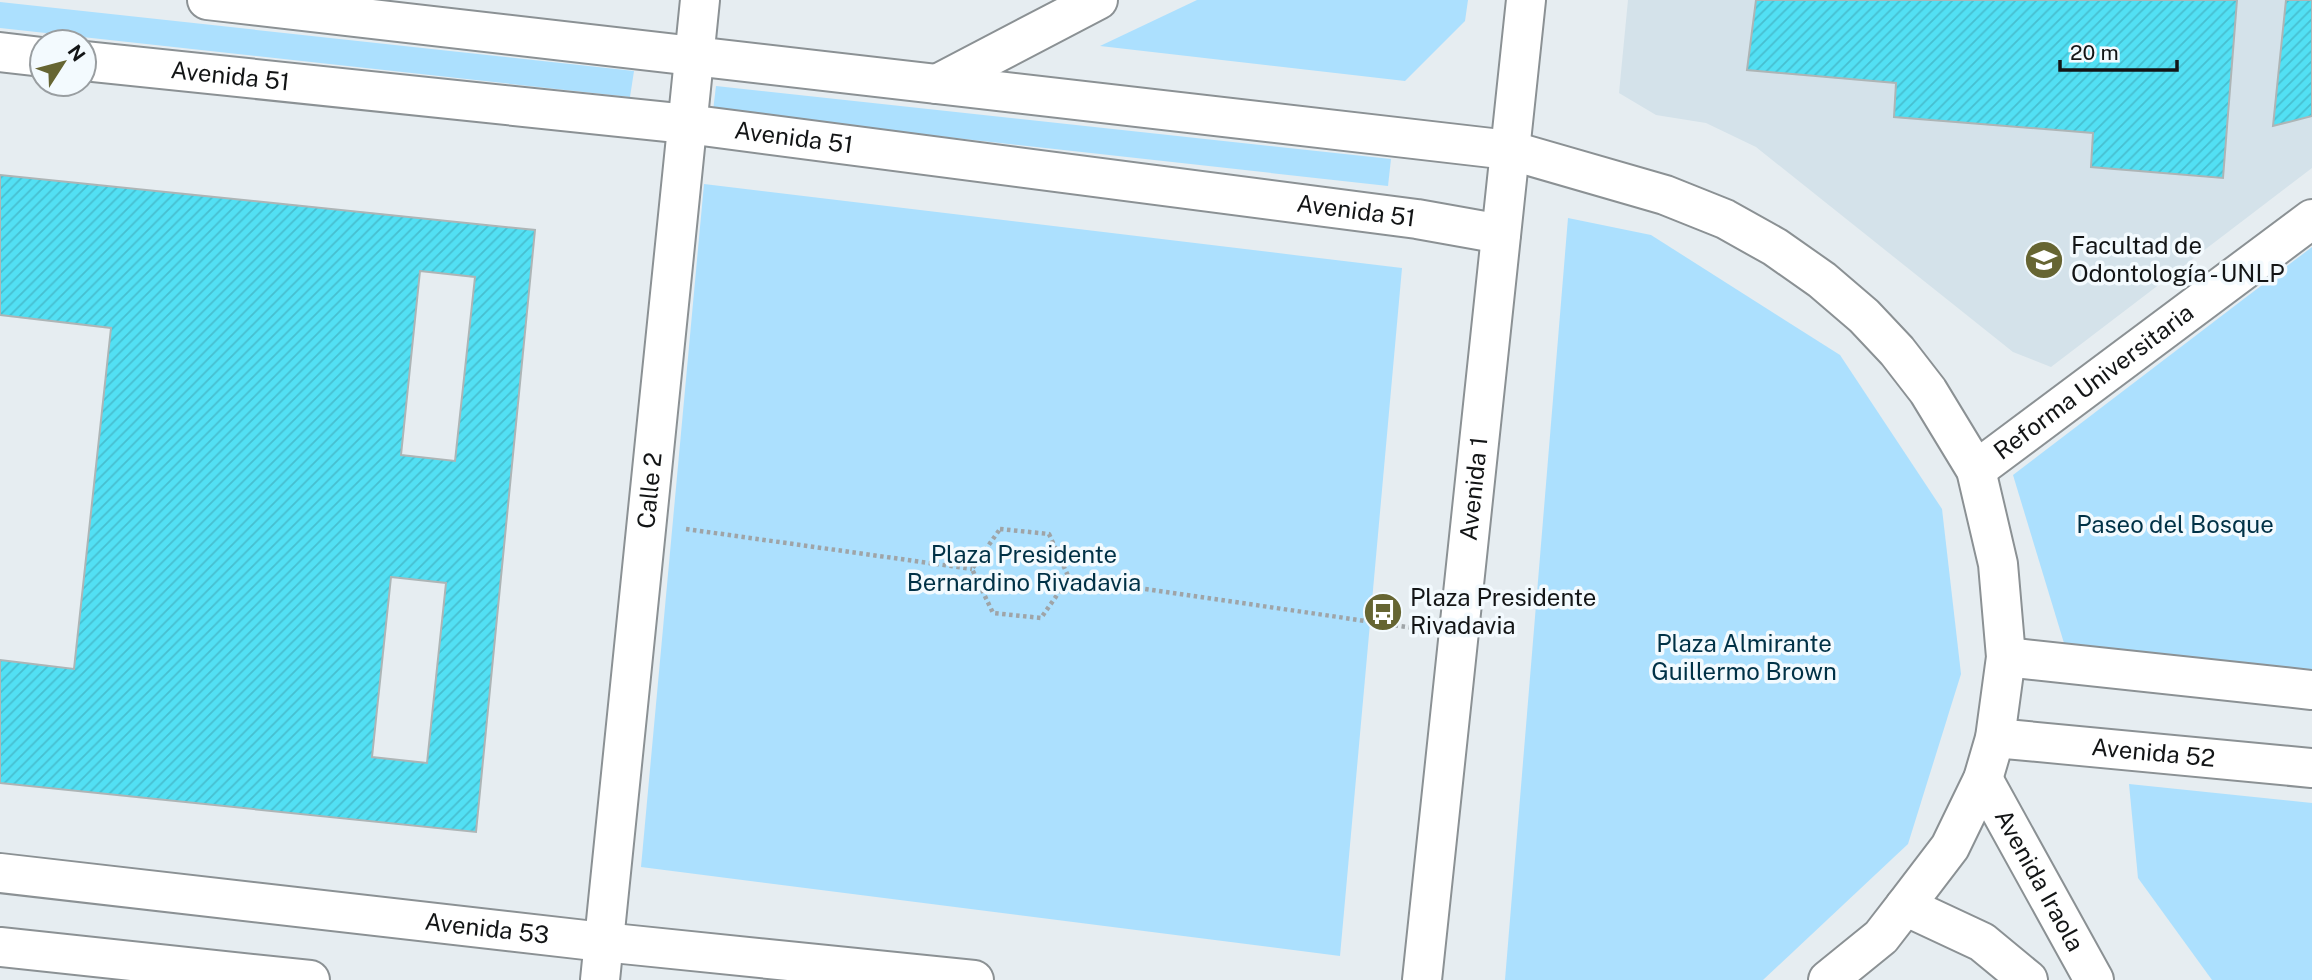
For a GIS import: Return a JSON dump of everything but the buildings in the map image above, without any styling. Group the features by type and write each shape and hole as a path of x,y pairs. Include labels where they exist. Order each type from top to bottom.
{"street":[{"path":"207,0 1509,150 1665,195 1725,219 1775,247 1822,279 1864,316 1897,351 1928,391 1976,470 1998,564 2006,657 1994,738 1983,779 1950,847 1881,937 1828,980"},
{"name":"Calle 2","path":"600,980 700,0"},
{"path":"937,84 1098,0"},
{"name":"Avenida 1","path":"1422,980 1526,0"},
{"path":"0,52 28,55"},
{"name":"Avenida 51","path":"98,62 687,124 1417,219 1501,234"},
{"name":"Reforma Universitaria","path":"1976,470 2312,219"},
{"path":"2006,657 2312,690"},
{"name":"Avenida 52","path":"1994,738 2312,768"},
{"name":"Avenida Iraola","path":"1983,779 2094,980"},
{"name":"Avenida 53","path":"0,873 603,942 974,980"},
{"path":"1905,906 1982,942 2028,980"},
{"path":"0,947 310,980"}],"path":[{"path":"646,524 972,569"},
{"path":"972,569 1000,529 1049,534 1069,578"},
{"path":"972,569 993,613 1041,618 1069,578"},
{"path":"1069,578 1460,635"}],"shaded area":[{"name":"Facultad de Odontología - UNLP","path":"1628,0 2312,0 2312,168 2051,367 2013,352 1756,147 1706,123 1656,115 1619,93"}],"green space":[{"path":"1197,0 1468,0 1465,21 1405,81 1100,46"},
{"path":"0,2 634,71 630,97 98,39 98,28 28,28 28,31 0,28"},
{"path":"716,86 1391,159 1388,186 713,111"},
{"name":"Plaza Presidente Bernardino Rivadavia","path":"704,184 1402,268 1340,956 641,867"},
{"name":"Plaza Almirante Guillermo Brown","path":"1568,218 1651,235 1840,355 1942,509 1961,674 1908,844 1763,980 1505,980"},
{"name":"Paseo del Bosque","path":"2312,247 2312,677 2067,653 2013,475"},
{"path":"2129,784 2312,803 2312,980 2212,980 2138,878"}],"place":[{"name":"Facultad de Odontología - UNLP","path":"2044,260"},
{"name":"Plaza Presidente Rivadavia","path":"1383,612"}]}
